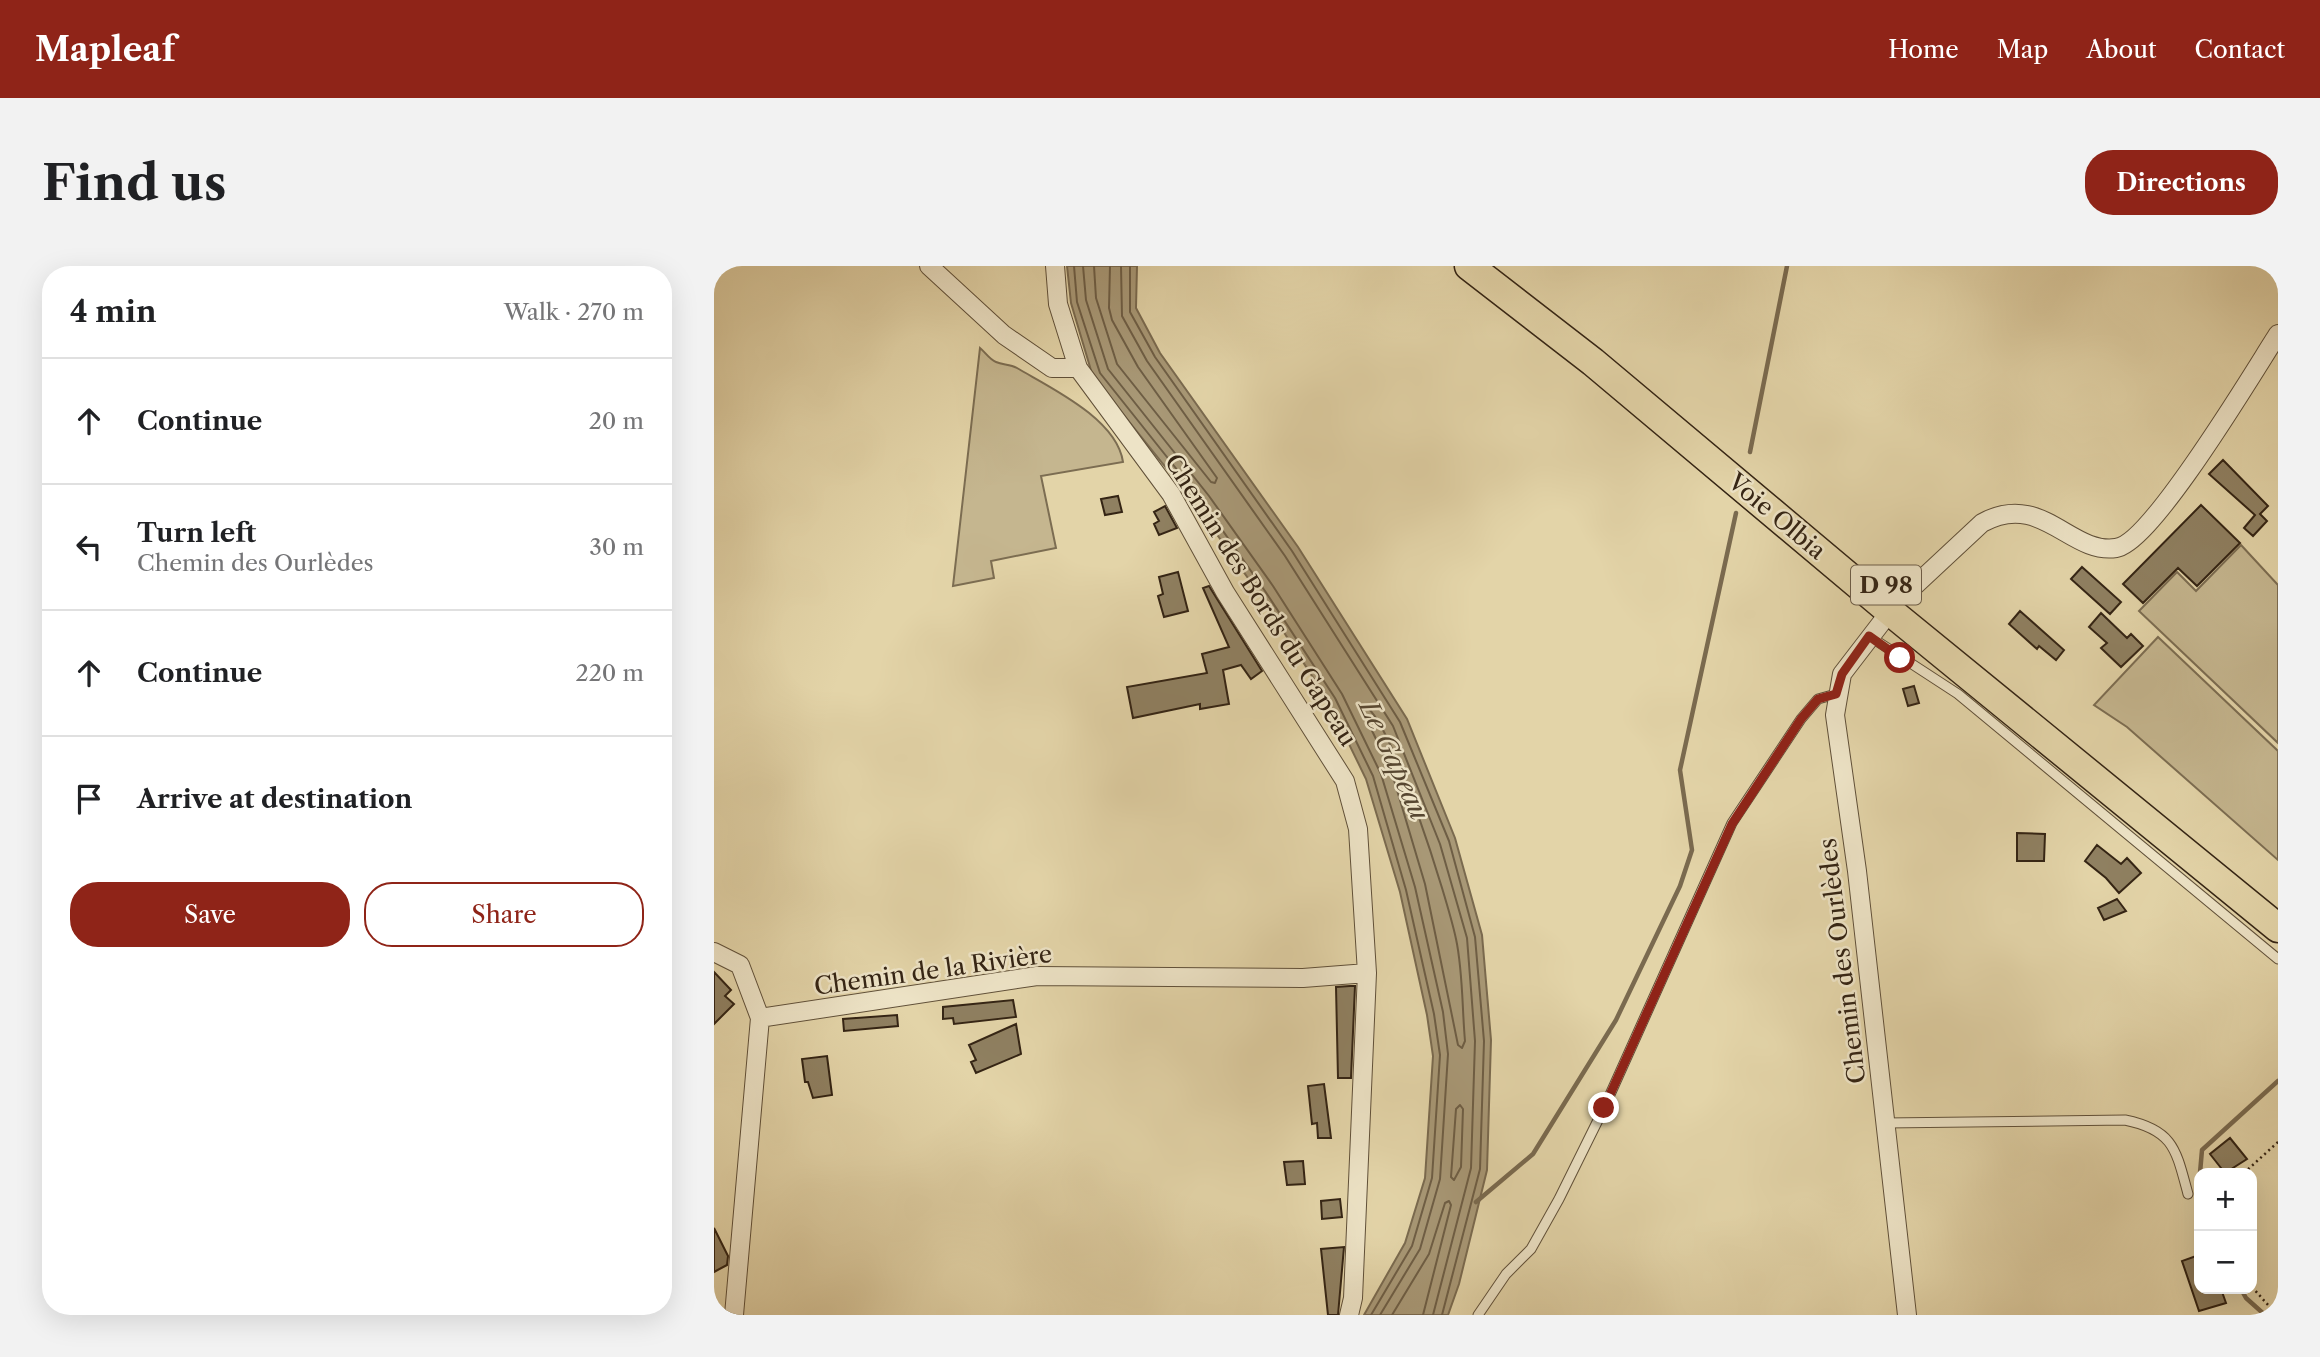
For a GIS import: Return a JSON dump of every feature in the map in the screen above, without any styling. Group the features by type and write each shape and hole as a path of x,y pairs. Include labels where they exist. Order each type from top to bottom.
{"highway":[{"name":"Voie Olbia","path":"1469,266 1612,378 1886,608 2278,928"},
{"name":"Voie Olbia","path":"1488,266 1754,475 2278,911"}],"street":[{"path":"929,266 1004,335 1052,368 1078,369"},
{"name":"Chemin des Bords du Gapeau","path":"1055,266 1058,304 1078,369 1171,494 1225,592 1345,781 1358,829 1367,973 1353,1298 1349,1315"},
{"path":"1908,592 1982,523 1993,517 2011,513 2029,515 2099,548 2117,548 2134,540 2169,498 2278,334"},
{"name":"Chemin des Ourlèdes","path":"1885,618 1842,674 1836,694 1835,715 1857,871 1907,1315"},
{"path":"714,952 740,965 760,1018 734,1315"},
{"name":"Chemin de la Rivière","path":"760,1018 1037,976 1303,978 1367,973"}],"lane":[{"path":"1869,636 1958,694 2278,958"},
{"path":"1478,1315 1506,1274 1531,1249 1559,1199 1604,1108 1732,824 1801,719 1818,699 1836,694"},
{"path":"1885,1123 2125,1120 2141,1123 2158,1129 2171,1144 2188,1194"}],"path":[{"path":"2249,1168 2278,1142"},
{"path":"2257,1293 2277,1315"}],"shaded area":[{"path":"980,348 994,361 1017,368 1080,406 1109,432 1118,446 1123,462 1041,476 1056,548 991,561 994,578 953,586"},
{"path":"2241,545 2278,585 2278,743 2139,611 2177,572 2196,591"},
{"path":"2158,637 2278,751 2278,860 2127,727 2094,705"}],"water":[{"name":"Le Gapeau","path":"1067,266 1137,266 1136,308 1160,353 1298,547 1407,719 1455,838 1482,935 1491,1040 1487,1170 1459,1284 1448,1315 1364,1315 1405,1243 1425,1178 1433,1056 1427,1015 1400,892 1366,779 1328,701 1260,595 1196,505 1093,377 1071,303"}],"building":[{"path":"2223,460 2268,506 2260,514 2267,521 2253,536 2244,528 2255,515 2209,474"},
{"path":"1118,496 1122,512 1105,515 1101,499"},
{"path":"2201,505 2240,543 2197,586 2178,568 2143,603 2123,584"},
{"path":"1165,506 1177,528 1159,535 1154,524 1159,521 1154,512"},
{"path":"2082,567 2121,602 2110,614 2071,579"},
{"path":"1178,572 1188,611 1164,617 1158,596 1163,594 1159,577"},
{"path":"1209,586 1262,671 1251,679 1241,665 1223,670 1229,704 1200,709 1200,704 1133,718 1127,687 1207,673 1202,654 1229,647 1203,588"},
{"path":"2020,611 2064,650 2056,660 2039,646 2037,649 2009,624"},
{"path":"2101,613 2127,638 2131,634 2143,646 2121,667 2101,648 2107,643 2089,627"},
{"path":"1914,686 1919,703 1908,706 1903,689"},
{"path":"2017,833 2045,834 2044,861 2017,861"},
{"path":"2097,845 2121,864 2127,858 2141,873 2119,893 2085,861"},
{"path":"2117,899 2126,911 2104,920 2098,908"},
{"path":"714,972 731,990 725,996 734,1004 714,1024"},
{"path":"1355,986 1351,1078 1338,1078 1336,987"},
{"path":"1013,1000 1016,1017 954,1024 953,1018 943,1019 943,1007"},
{"path":"897,1015 898,1026 844,1031 843,1019"},
{"path":"1016,1024 1021,1054 976,1073 971,1062 976,1060 969,1045"},
{"path":"827,1056 832,1095 813,1098 808,1082 805,1082 802,1059"},
{"path":"1324,1084 1331,1138 1318,1138 1317,1123 1312,1124 1308,1086"},
{"path":"2230,1138 2247,1159 2233,1168 2221,1168 2210,1154"},
{"path":"1303,1161 1305,1184 1287,1185 1284,1162"},
{"path":"1340,1199 1342,1217 1322,1219 1321,1201"},
{"path":"714,1228 728,1256 727,1265 714,1272"},
{"path":"1344,1247 1338,1315 1328,1315 1321,1249"},
{"path":"2194,1257 2194,1294 2223,1294 2226,1303 2199,1311 2182,1261"}],"waterway":[{"path":"1750,452 1787,266"},
{"path":"1476,1202 1533,1154 1616,1020 1680,886 1692,850 1680,770 1736,513"},
{"path":"2200,1168 2202,1150 2278,1081"},
{"path":"2244,1294 2265,1315"}],"route":[{"path":"1604,1108 1732,824 1760,779 1818,699 1836,694 1842,674 1869,636 1900,658"}]}
